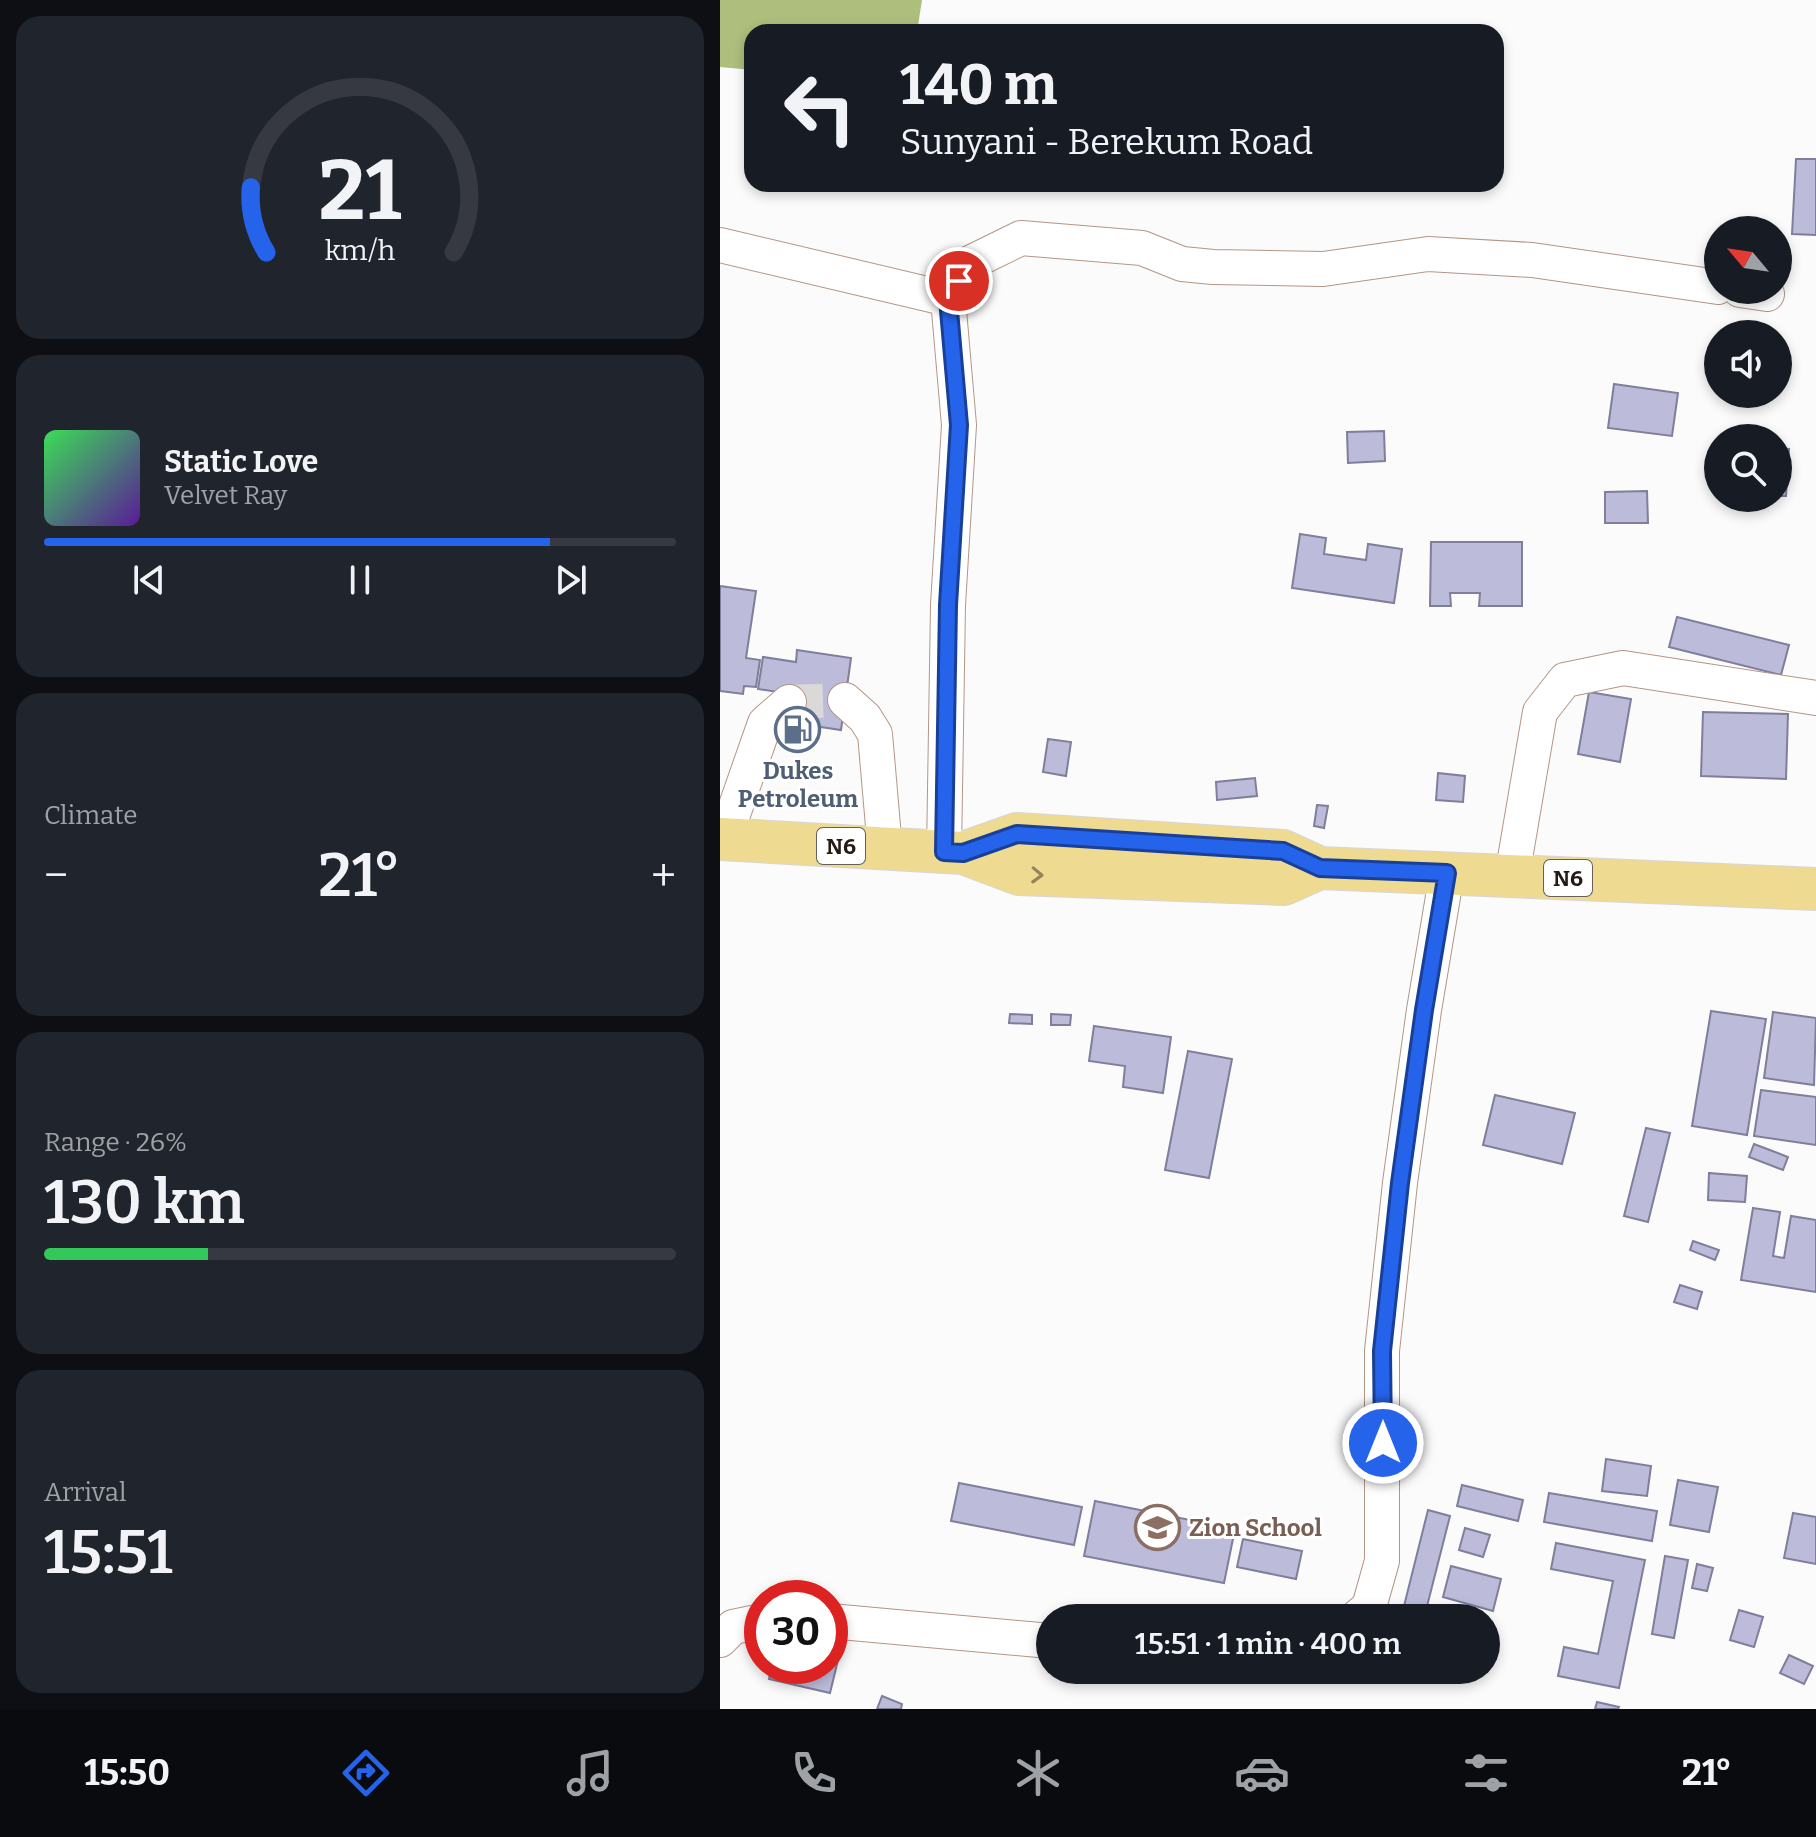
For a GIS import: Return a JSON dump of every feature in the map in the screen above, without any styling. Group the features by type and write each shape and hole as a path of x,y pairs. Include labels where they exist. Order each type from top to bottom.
{"main road":[{"name":"N6","path":"722,840 953,853 1017,834 1283,851 1320,868 1816,889"}],"street":[{"path":"953,853 948,605 959,425 948,299 970,263 1021,238 1142,248 1182,264 1213,267 1323,269 1428,254 1532,260 1704,285"},
{"path":"720,245 948,299"},
{"path":"1512,876 1540,712 1565,680 1623,668 1816,698"},
{"path":"845,700 865,718 875,734 885,849"},
{"path":"722,840 765,723 789,702"},
{"path":"1370,1604 1382,1561 1382,1351 1402,1168 1447,873"},
{"path":"848,1623 1036,1640"},
{"path":"720,1640 733,1627 744,1625"}],"green space":[{"path":"720,0 922,0 918,24 744,24 744,69 720,67"}],"building":[{"path":"1796,159 1816,159 1816,235 1792,234"},
{"path":"1614,384 1678,393 1672,436 1608,428"},
{"path":"1384,431 1385,461 1348,463 1347,432"},
{"path":"1647,491 1648,523 1605,523 1605,492"},
{"path":"1300,534 1326,538 1324,554 1366,560 1368,544 1402,549 1394,603 1292,588"},
{"path":"1431,542 1522,542 1522,606 1479,606 1480,593 1450,593 1451,606 1430,606"},
{"path":"720,586 756,591 746,658 760,660 756,687 744,686 743,694 720,691"},
{"path":"1677,617 1789,645 1781,675 1669,647"},
{"path":"797,650 851,658 841,730 787,722 791,694 758,689 763,657 796,662"},
{"path":"1589,692 1631,699 1620,762 1578,754"},
{"path":"1703,712 1788,714 1786,779 1701,776"},
{"path":"1048,739 1071,742 1066,776 1043,772"},
{"path":"1438,773 1465,776 1463,802 1436,800"},
{"path":"1255,778 1257,796 1217,800 1216,782"},
{"path":"1317,805 1328,806 1324,828 1314,826"},
{"path":"1711,1011 1766,1019 1747,1135 1692,1126"},
{"path":"1773,1012 1816,1018 1814,1085 1764,1078"},
{"path":"1010,1014 1032,1015 1032,1024 1009,1023"},
{"path":"1051,1014 1071,1015 1070,1025 1051,1025"},
{"path":"1094,1026 1171,1037 1163,1093 1123,1087 1125,1066 1089,1061"},
{"path":"1188,1051 1232,1059 1209,1178 1165,1170"},
{"path":"1761,1090 1816,1097 1816,1145 1754,1136"},
{"path":"1495,1095 1575,1113 1562,1164 1483,1145"},
{"path":"1646,1128 1670,1133 1648,1222 1624,1216"},
{"path":"1754,1144 1788,1157 1783,1170 1749,1157"},
{"path":"1709,1173 1747,1176 1745,1202 1708,1200"},
{"path":"1753,1208 1780,1212 1773,1256 1784,1258 1791,1216 1816,1220 1816,1292 1741,1280"},
{"path":"1693,1241 1719,1250 1715,1260 1690,1250"},
{"path":"1680,1285 1702,1292 1697,1309 1674,1302"},
{"path":"1606,1459 1651,1466 1647,1496 1602,1491"},
{"path":"1678,1480 1718,1487 1709,1532 1670,1525"},
{"path":"959,1483 1082,1507 1074,1545 951,1521"},
{"path":"1462,1485 1523,1500 1518,1521 1457,1506"},
{"path":"1549,1493 1657,1511 1652,1541 1544,1522"},
{"path":"1095,1501 1235,1529 1224,1583 1084,1556"},
{"path":"1428,1510 1450,1516 1428,1604 1404,1604"},
{"path":"1793,1513 1816,1517 1816,1564 1784,1558"},
{"path":"1465,1528 1490,1535 1483,1557 1459,1550"},
{"path":"1243,1539 1302,1551 1296,1579 1237,1567"},
{"path":"1556,1543 1645,1560 1619,1688 1558,1676 1564,1647 1598,1654 1613,1581 1551,1569"},
{"path":"1665,1556 1688,1560 1674,1638 1652,1634"},
{"path":"1697,1564 1713,1568 1707,1591 1692,1588"},
{"path":"1451,1566 1501,1579 1495,1604 1468,1604 1443,1597"},
{"path":"1739,1610 1763,1617 1754,1647 1730,1640"},
{"path":"1789,1655 1813,1666 1804,1684 1780,1673"},
{"path":"791,1684 832,1684 830,1693"},
{"path":"882,1696 902,1704 901,1709 877,1709"},
{"path":"1597,1702 1619,1707 1595,1709"}],"tunnel":[{"path":"789,702 845,700"}],"place":[{"name":"Dukes Petroleum","path":"798,729"},
{"name":"Zion School","path":"1158,1528"}],"route":[{"path":"959,281 948,299 959,425 948,605 944,852 963,853 1017,834 1283,851 1320,868 1447,873 1400,1183 1382,1351 1383,1443"}]}
